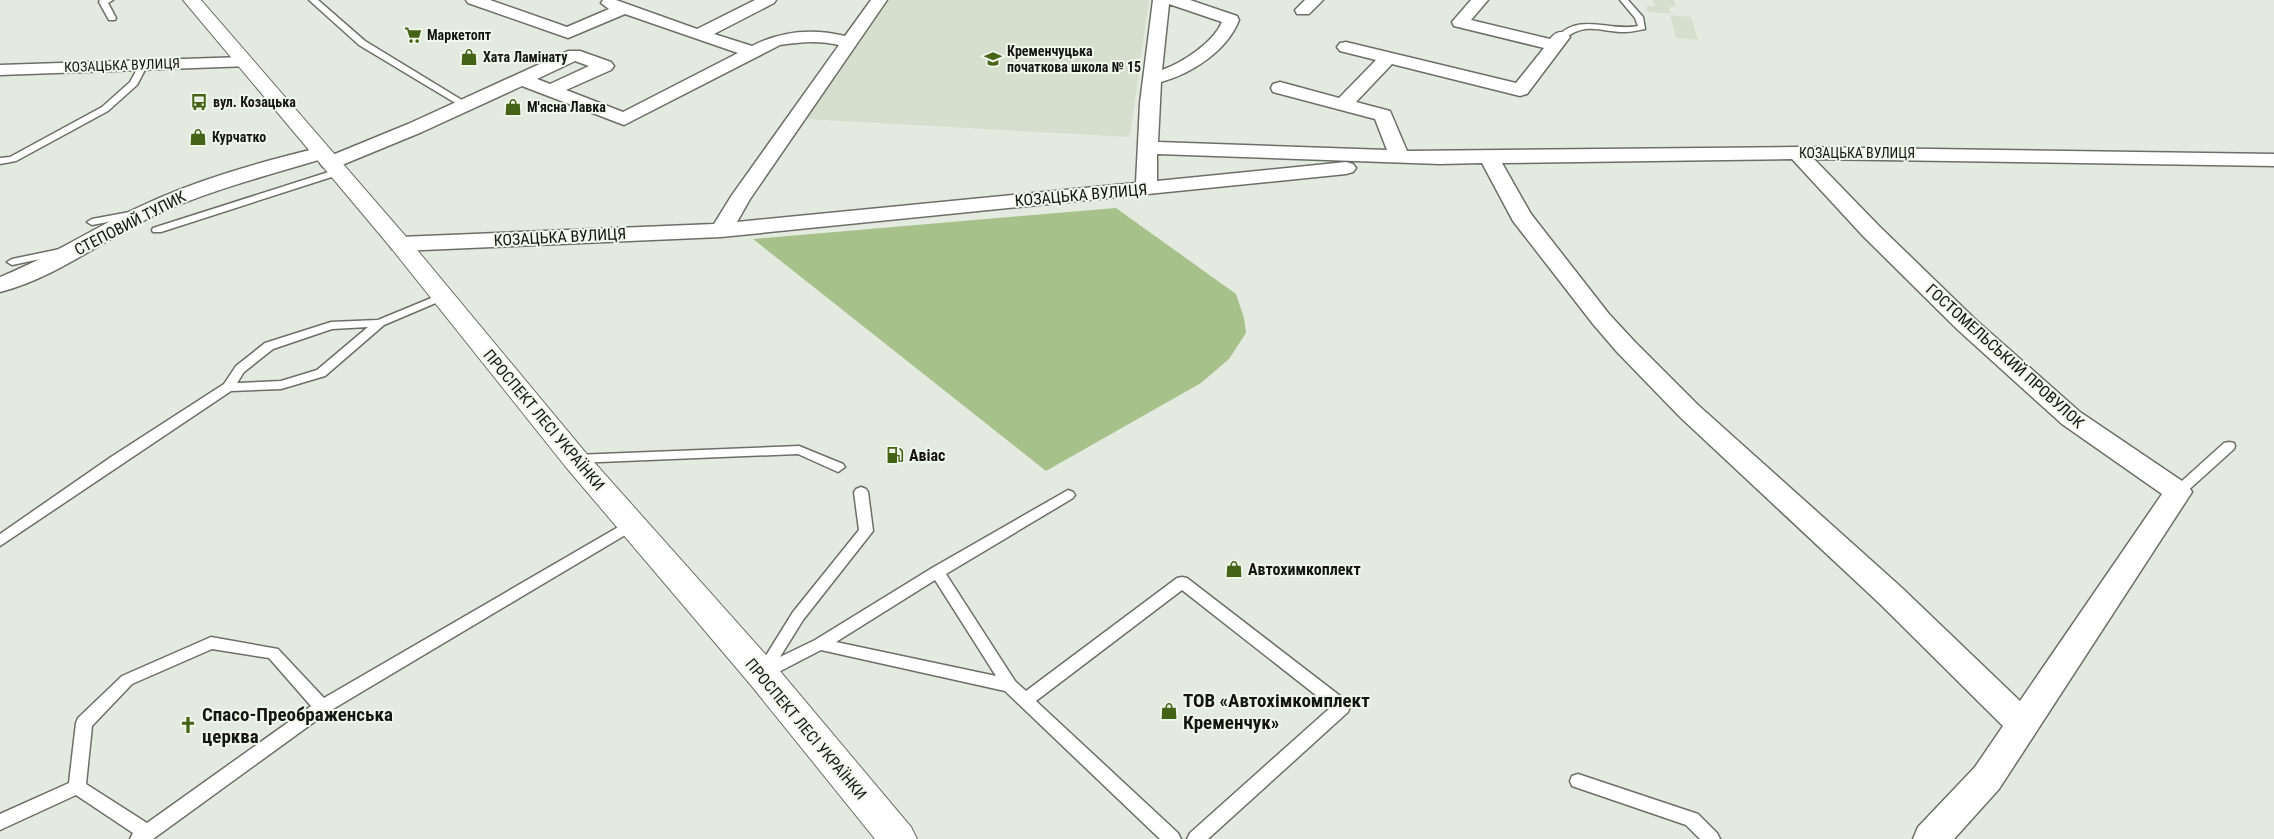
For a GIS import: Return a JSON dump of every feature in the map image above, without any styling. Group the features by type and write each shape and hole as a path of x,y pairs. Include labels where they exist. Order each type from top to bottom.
{"street":[{"name":"ПРОСПЕКТ ЛЕСІ УКРАЇНКИ","path":"192,0 400,244 441,297 575,459 762,674 898,839"},
{"path":"474,0 568,33 625,8"},
{"path":"601,0 752,52"},
{"path":"699,35 768,0"},
{"path":"721,230 798,114 879,0"},
{"path":"1146,189 1152,80 1161,0"},
{"path":"1152,80 1175,72 1202,53 1229,30 1232,20 1174,0"},
{"path":"1346,47 1520,90 1558,41 1460,22 1480,0"},
{"path":"521,79 624,119 775,41 800,36 824,35 848,42"},
{"name":"СТЕПОВИЙ ТУПИК","path":"0,285 23,277 145,212 194,191 330,163 574,55 605,66 551,90"},
{"path":"1344,104 1388,58"},
{"name":"КОЗАЦЬКА ВУЛИЦЯ","path":"0,70 244,62"},
{"path":"1280,88 1383,115 1399,156"},
{"name":"КОЗАЦЬКА ВУЛИЦЯ","path":"1147,148 1440,158 1797,152 2274,160"},
{"name":"ГОСТОМЕЛЬСЬКИЙ ПРОВУЛОК","path":"1797,152 1871,231 1967,325 2071,418 2178,492"},
{"path":"1489,157 1521,216 1601,319 1626,347 1689,411 1890,595 2023,725"},
{"name":"КОЗАЦЬКА ВУЛИЦЯ","path":"400,244 721,230 1146,189 1440,158"},
{"path":"1931,839 1987,778 2178,492"}],"lane":[{"path":"109,0 103,2 112,18"},
{"path":"314,0 362,43 465,104"},
{"path":"1558,41 1569,29 1579,25 1626,30 1642,27 1640,17 1624,0"},
{"path":"0,161 13,158 105,109 134,84 144,64"},
{"path":"157,230 330,163"},
{"path":"92,222 145,212"},
{"path":"12,262 80,248"},
{"path":"228,387 281,385 321,373 380,323 441,297"},
{"path":"0,541 116,460 228,387 240,369 269,346 331,326 380,323"},
{"path":"2178,492 2229,446"},
{"path":"575,459 799,450 838,467"},
{"path":"762,674 798,616 866,531 861,492"},
{"path":"762,674 820,644 1068,495"},
{"path":"77,787 143,836 322,707 632,524"},
{"path":"937,572 1010,686 1172,839"},
{"path":"1025,700 1182,582 1342,707 1196,839"},
{"path":"77,787 84,723 126,680 210,643 273,653 322,707"},
{"path":"820,644 1010,686"},
{"path":"1578,781 1692,819 1711,839"},
{"path":"0,822 77,787"}],"shaded area":[{"name":"Кременчуцька початкова школа № 15","path":"887,0 1149,0 1130,137 805,119"},
{"path":"1653,0 1674,0 1676,7 1669,7 1671,14 1648,12 1646,6 1654,6"},
{"path":"1670,15 1691,17 1698,40 1676,38"}],"green space":[{"path":"1116,208 1236,294 1244,318 1246,333 1229,359 1201,383 1046,471 753,239"}],"place":[{"name":"Маркетопт","path":"413,35"},
{"name":"Хата Ламінату","path":"469,57"},
{"name":"Кременчуцька початкова школа № 15","path":"993,59"},
{"name":"вул. Козацька","path":"199,102"},
{"name":"М'ясна Лавка","path":"513,107"},
{"name":"Курчатко","path":"198,137"},
{"name":"Авіас","path":"895,455"},
{"name":"Автохимкоплект","path":"1234,569"},
{"name":"ТОВ «Автохімкомплект Кременчук»","path":"1169,711"},
{"name":"Спасо-Преображенська церква","path":"188,725"}]}
